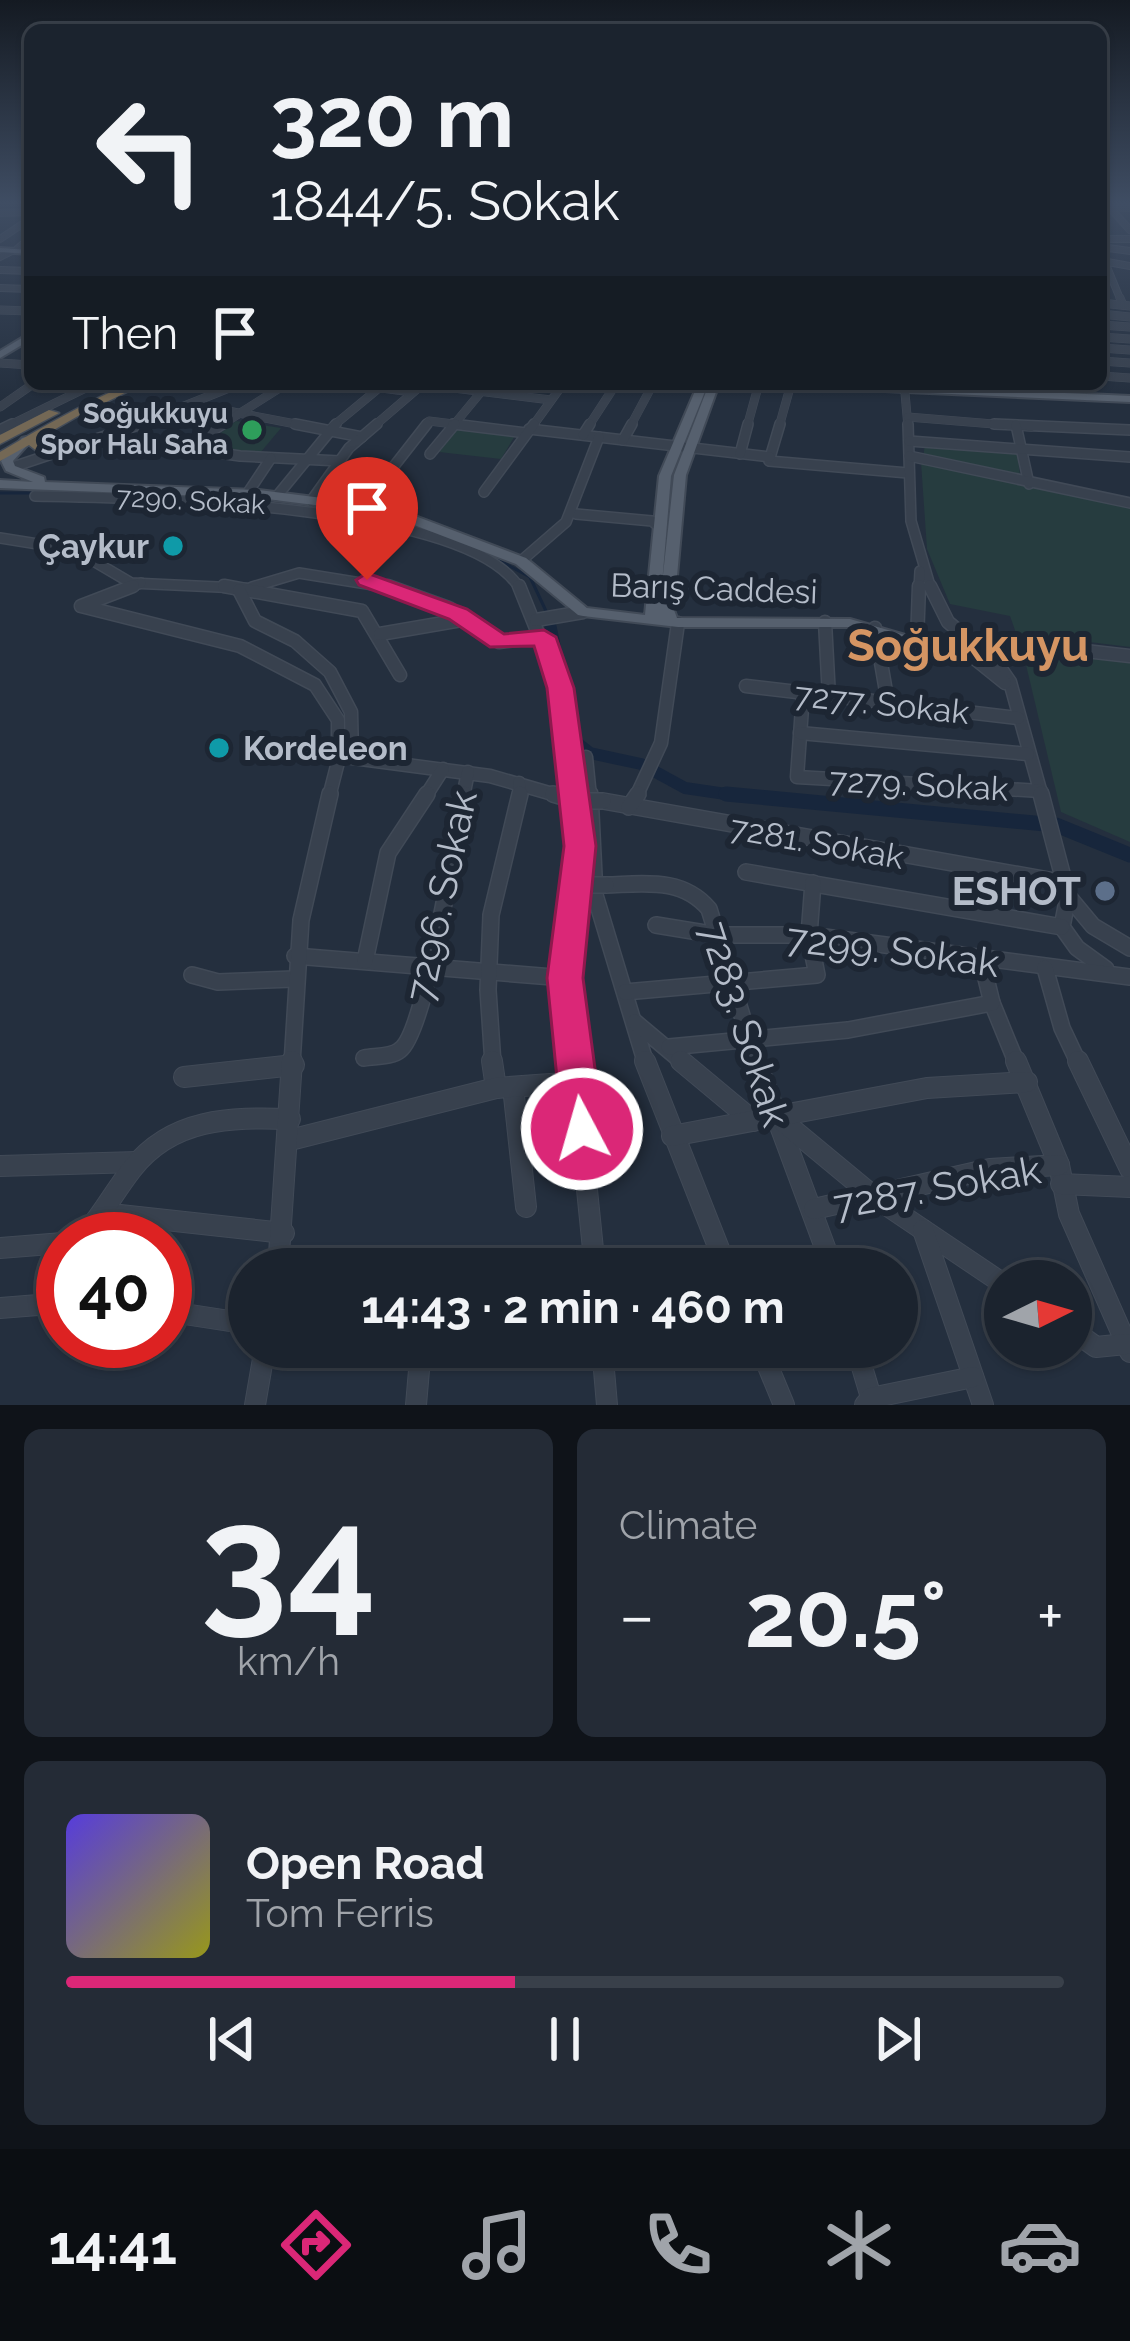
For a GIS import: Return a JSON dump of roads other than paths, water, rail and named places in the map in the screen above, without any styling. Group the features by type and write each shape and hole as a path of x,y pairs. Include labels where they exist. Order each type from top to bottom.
{"highway":[{"path":"0,443 104,390"},
{"path":"5,463 28,439 125,390"},
{"path":"28,439 38,449 63,451"}],"main road":[{"path":"652,621 659,527 701,390"},
{"path":"675,623 667,610 681,447 711,390"},
{"path":"963,390 1130,396"},
{"name":"Barış Caddesi","path":"5,463 76,488"},
{"name":"Barış Caddesi","path":"0,484 39,492 76,488 247,494 362,507 405,517 521,561 584,612 675,623 825,622 970,645"}],"street":[{"path":"1108,267 1126,306"},
{"path":"0,408 25,390"},
{"path":"0,430 81,390"},
{"path":"5,463 107,437 225,390"},
{"path":"183,449 277,390"},
{"path":"277,496 326,432 377,390"},
{"path":"396,390 412,392"},
{"path":"311,501 362,437 414,390"},
{"path":"466,390 551,400"},
{"path":"484,492 558,390"},
{"path":"583,435 612,390"},
{"path":"623,440 649,390"},
{"path":"740,454 757,390"},
{"path":"792,390 770,461 908,473"},
{"path":"907,390 906,516 920,569 950,626 996,672 1014,701 1064,889 1062,927 1077,948 1107,970"},
{"path":"430,454 481,392"},
{"path":"192,404 362,437"},
{"path":"0,408 34,411"},
{"path":"908,417 1130,430"},
{"path":"362,507 429,421 770,457"},
{"path":"1016,425 1029,484"},
{"path":"107,437 183,449 340,461"},
{"path":"521,561 552,542 576,514 599,437"},
{"path":"909,441 1130,457"},
{"path":"909,456 1130,503"},
{"path":"247,494 271,458"},
{"path":"332,473 384,477"},
{"name":"7290. Sokak","path":"39,492 205,499 377,521 502,569 518,583 544,637 560,688 576,801 580,885 565,978 594,1248"},
{"path":"576,514 652,521 659,527"},
{"path":"0,538 75,550 124,581 246,588 362,611 380,634 400,675"},
{"path":"917,637 920,569"},
{"path":"246,588 273,574 346,576 393,588 468,619 499,642 544,637"},
{"path":"141,583 81,605 242,647 282,666 331,703 345,756"},
{"path":"246,588 255,621 290,634 352,706 357,722 309,866 295,956 294,1065 282,1248"},
{"path":"536,620 584,612"},
{"path":"380,634 468,619"},
{"path":"825,622 829,697"},
{"path":"629,807 644,789 658,753 675,623"},
{"path":"875,628 888,703"},
{"path":"970,645 1130,656"},
{"name":"7277. Sokak","path":"746,686 1018,718"},
{"path":"803,694 800,733 1028,754"},
{"name":"7279. Sokak","path":"800,733 797,777 1042,798"},
{"name":"7281. Sokak","path":"345,756 467,772 576,801 603,801 1064,889"},
{"path":"586,758 591,785 588,861 672,1136 719,1248"},
{"path":"365,961 388,853 443,769"},
{"name":"7296. Sokak","path":"364,1058 398,1053 407,1042 431,965 467,772"},
{"path":"519,783 523,814 494,889 487,1032 504,1088 526,1207"},
{"name":"7299. Sokak","path":"746,872 1062,927"},
{"path":"625,992 817,976 809,934 813,883"},
{"name":"7283. Sokak","path":"580,885 689,889 709,909 777,1119 826,1248"},
{"path":"1064,889 1093,926 1130,948"},
{"name":"7299. Sokak","path":"656,925 717,935 809,934 1045,968 1107,970 1130,977"},
{"path":"295,956 565,978"},
{"path":"980,958 992,1003 1128,1348 1092,1344"},
{"path":"1045,968 1063,1028 1130,1169"},
{"path":"192,975 218,982 293,979"},
{"path":"669,1047 848,1030 891,1018 992,1003"},
{"path":"634,1021 753,1121"},
{"path":"184,1077 294,1065"},
{"path":"290,1140 504,1088 578,1082"},
{"path":"672,1136 927,1088 1027,1082"},
{"path":"103,1212 137,1162 169,1133 190,1124 235,1118 290,1119"},
{"path":"777,1119 873,1196 984,1271"},
{"path":"0,1166 137,1162"},
{"name":"7287. Sokak","path":"814,1209 990,1169 1060,1174 1130,1187"},
{"path":"192,1225 284,1233"},
{"path":"922,1228 983,1405"},
{"path":"0,1250 36,1246"},
{"path":"0,1308 36,1305"},
{"path":"192,1315 228,1321"},
{"path":"255,1405 262,1368"},
{"path":"416,1405 420,1368"},
{"path":"604,1368 607,1405"},
{"path":"769,1368 784,1405"},
{"path":"861,1368 870,1403 973,1377"}],"waterway":[{"path":"0,493 34,493"},
{"path":"145,495 349,511 420,529"},
{"path":"491,556 530,577 546,611"},
{"path":"550,624 563,685"},
{"path":"567,705 576,742 590,753 641,764 685,788 746,797"},
{"path":"726,794 1056,825 1130,855"}],"place":[{"name":"Soğukkuyu Spor Halı Saha","path":"252,430"},
{"name":"Çaykur","path":"173,546"},
{"name":"Kordeleon","path":"219,748"},
{"name":"ESHOT","path":"1105,891"}],"district":[{"name":"Soğukkuyu","path":"968,645"}]}
